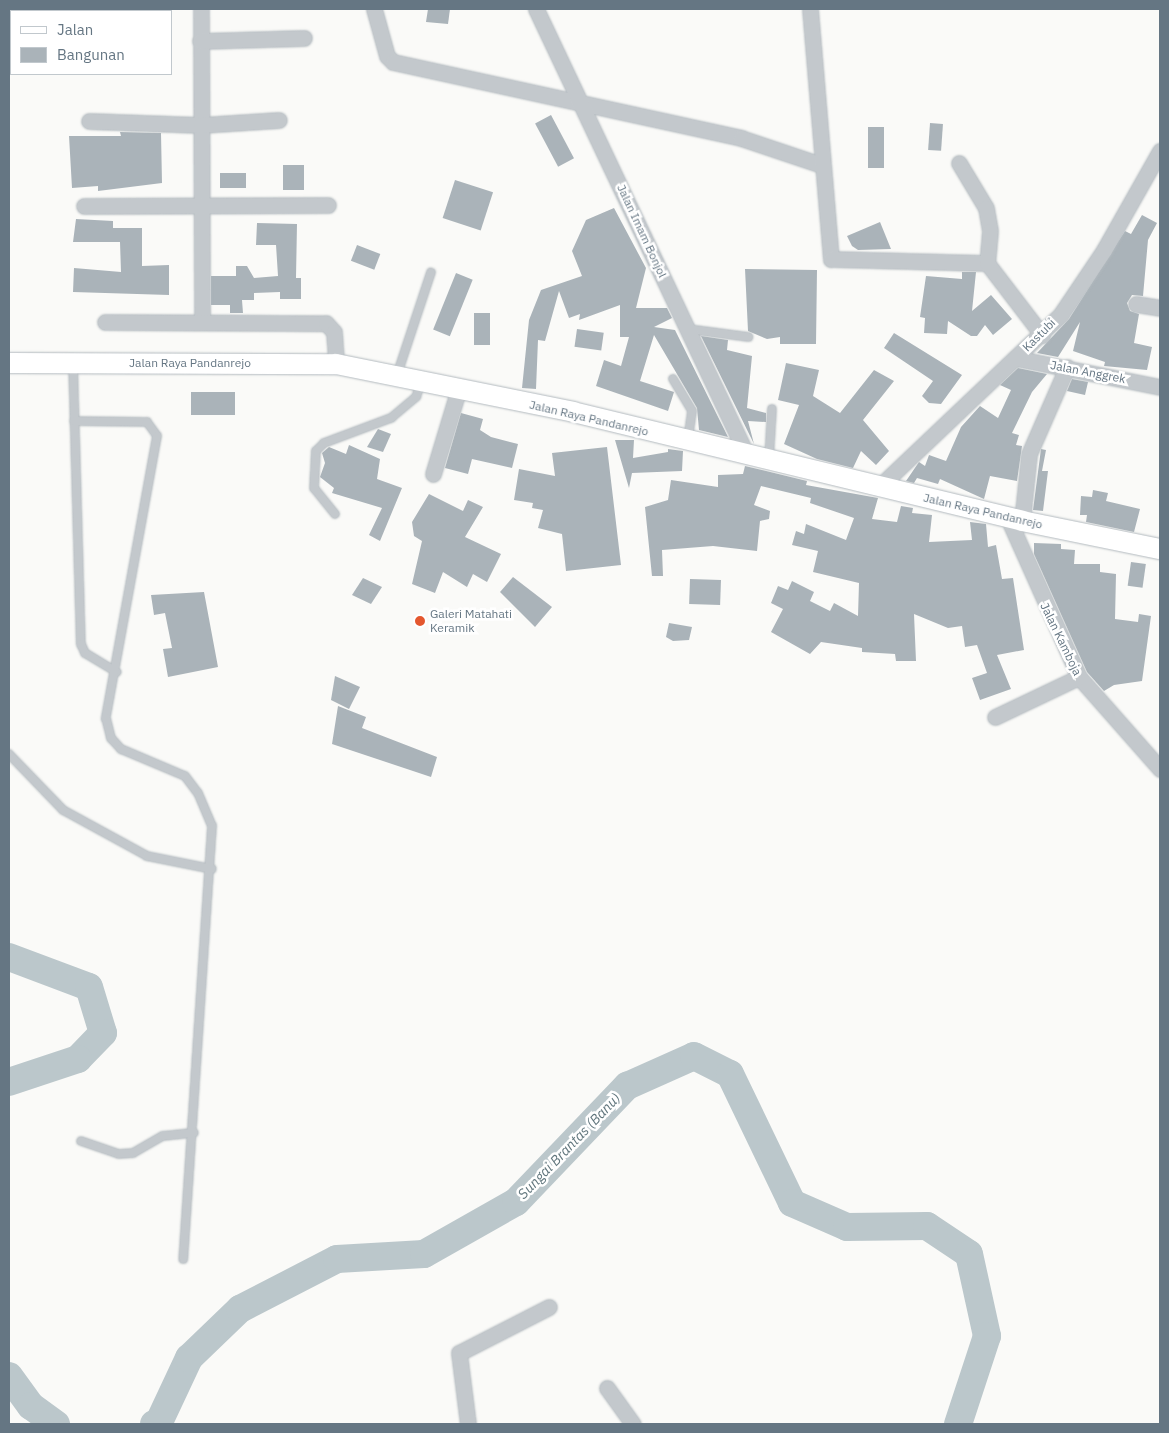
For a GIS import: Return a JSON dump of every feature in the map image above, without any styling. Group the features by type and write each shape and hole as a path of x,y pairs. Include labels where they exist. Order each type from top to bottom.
{"main road":[{"name":"Jalan Raya Pandanrejo","path":"9,363 336,364 397,375 458,391 688,440 1015,519 1160,549"}],"street":[{"path":"201,9 200,207 202,322"},
{"path":"374,9 387,56 393,62 741,138 821,165"},
{"name":"Jalan Imam Bonjol","path":"536,9 746,454"},
{"path":"810,9 821,165 831,259 987,263"},
{"path":"200,41 304,38"},
{"path":"89,121 201,125 279,120"},
{"name":"Kastubi","path":"879,487 1015,358 1042,335 1104,250 1160,151"},
{"path":"959,163 986,208 990,243 987,263 1042,335"},
{"path":"84,206 328,205"},
{"path":"1136,304 1160,308"},
{"path":"105,322 331,325 336,364"},
{"name":"Jalan Anggrek","path":"1015,358 1160,387"},
{"path":"1015,519 1029,454 1067,367"},
{"path":"433,474 458,391"},
{"name":"Jalan Kamboja","path":"1015,519 1079,677 1160,769"},
{"path":"995,717 1079,677"},
{"path":"468,1424 459,1353 549,1307"},
{"path":"607,1388 633,1424"}],"lane":[{"path":"397,375 431,272"},
{"path":"688,329 748,337"},
{"path":"74,362 81,644 85,653 117,672"},
{"path":"673,379 692,411 688,440"},
{"path":"335,514 314,488 316,451 324,443 398,413 416,397 422,381"},
{"path":"769,459 772,409"},
{"path":"74,421 147,422 157,436 117,672 106,718 111,738 134,757 185,776 193,785 212,826 212,869 194,1133 183,1259"},
{"path":"9,754 63,810 146,856 212,869"},
{"path":"81,1141 119,1154 133,1152 162,1136 194,1133"}],"building":[{"path":"428,9 450,9 448,24 426,22"},
{"path":"551,115 574,158 558,167 535,123"},
{"path":"930,123 943,124 941,151 928,150"},
{"path":"868,127 884,127 884,168 868,168"},
{"path":"120,132 161,133 162,183 98,191 98,186 72,188 69,136 121,136"},
{"path":"283,165 304,165 304,190 283,190"},
{"path":"220,173 246,173 246,188 220,188"},
{"path":"455,180 493,192 481,230 443,218"},
{"path":"614,208 646,268 636,308 667,308 672,318 654,327 675,330 728,437 699,430 697,408 654,335 640,381 674,392 668,411 596,386 604,360 621,366 629,337 620,337 620,305 579,320 580,314 569,318 559,291 545,341 538,340 536,389 522,388 529,320 541,290 582,276 572,251 586,220"},
{"path":"1142,215 1157,223 1148,240 1143,296 1132,295 1127,303 1130,311 1139,314 1134,343 1152,347 1147,370 1104,366 1105,362 1073,351 1080,322 1058,357 1037,353 1069,319 1125,231 1131,234"},
{"path":"76,219 113,221 113,228 142,228 142,266 169,265 169,295 73,292 74,268 121,272 120,242 73,242"},
{"path":"880,222 891,249 858,250 852,246 847,236"},
{"path":"257,223 297,224 296,278 301,278 301,299 280,299 280,292 254,293 254,300 242,300 243,313 230,313 230,305 211,305 211,276 236,276 236,266 247,266 254,278 278,276 276,245 256,245"},
{"path":"357,245 380,254 374,270 351,261"},
{"path":"745,269 817,270 816,344 780,344 780,337 767,339 748,331"},
{"path":"962,272 976,272 972,311 991,295 1012,319 993,335 985,325 977,336 971,336 948,321 947,334 924,333 925,318 920,317 926,276 962,279"},
{"path":"456,273 473,280 450,336 433,330"},
{"path":"474,313 490,313 490,345 474,345"},
{"path":"577,329 604,333 601,351 574,347"},
{"path":"894,333 962,375 941,404 929,403 922,396 933,381 884,348"},
{"path":"701,336 728,340 727,350 752,356 747,408 766,413 766,422 748,421 754,444"},
{"path":"786,363 819,370 813,396 840,413 874,370 894,381 863,420 889,451 876,465 861,451 853,468 817,459 784,444 799,405 778,400"},
{"path":"1018,368 1047,374 1032,392 1012,433 1019,435 1016,445 1022,446 1017,481 990,476 984,499 940,479 938,484 917,478 914,483 906,481 919,462 925,466 929,455 946,461 961,427 980,406 998,418 1011,390 1000,385"},
{"path":"1072,379 1088,382 1085,395 1067,391"},
{"path":"191,392 235,392 235,415 191,415"},
{"path":"461,413 483,419 480,430 491,437 518,444 512,468 472,459 468,474 445,468"},
{"path":"378,429 391,434 383,452 367,447"},
{"path":"615,440 634,440 633,458 668,452 668,449 683,451 682,471 632,473 629,488"},
{"path":"349,445 380,459 377,479 402,488 380,541 369,535 382,508 332,493 334,488 320,477 325,463 322,453 329,447 346,454"},
{"path":"607,447 621,565 566,571 562,534 538,528 543,510 532,508 533,503 514,500 519,469 555,476 552,453"},
{"path":"1041,449 1046,450 1042,471 1048,471 1043,511 1033,510"},
{"path":"745,466 807,481 806,485 878,498 872,519 897,522 901,506 913,508 912,513 932,515 929,542 972,540 970,522 986,524 988,547 996,545 1002,579 1013,578 1024,650 997,655 1011,689 980,700 972,678 987,673 977,645 965,647 962,626 948,628 914,614 916,661 896,661 895,654 862,652 862,648 821,642 810,654 771,632 783,609 771,603 778,586 788,590 792,581 814,592 810,601 830,611 834,603 858,616 859,583 813,572 818,551 792,545 796,531 804,534 806,524 846,540 854,518 810,503 811,498 761,486 754,505 770,511 769,519 760,521 757,551 713,546 662,550 663,576 652,576 645,507 668,500 671,480 718,487 718,475 743,474"},
{"path":"1093,490 1108,493 1106,501 1140,509 1134,532 1086,522 1087,515 1080,515 1081,496 1092,497"},
{"path":"429,494 463,511 468,500 483,507 465,537 501,554 487,582 473,574 467,587 443,572 435,593 412,584 422,541 414,536 412,522"},
{"path":"1034,543 1061,544 1061,549 1075,550 1074,564 1100,564 1100,572 1116,574 1115,619 1138,622 1139,614 1151,616 1142,681 1114,685 1104,691 1087,672 1034,554"},
{"path":"1131,562 1146,564 1143,588 1128,586"},
{"path":"513,577 552,607 535,627 500,592"},
{"path":"363,578 382,587 371,604 352,595"},
{"path":"690,579 721,580 720,605 689,604"},
{"path":"204,592 218,667 168,677 163,649 172,648 165,613 154,615 151,595"},
{"path":"669,623 692,627 689,640 673,641 666,637"},
{"path":"335,676 360,687 349,709 331,700"},
{"path":"338,706 366,717 362,728 437,757 431,777 332,744"}],"waterway":[{"name":"Sungai Brantas (Banu)","path":"9,957 89,987 103,1033 78,1059 9,1082"},
{"name":"Sungai Brantas (Banu)","path":"154,1424 159,1422 189,1358 240,1309 337,1259 424,1254 516,1202 627,1086 694,1056 730,1074 792,1203 847,1227 927,1226 969,1254 987,1336 958,1424"},
{"name":"Sungai Brantas (Banu)","path":"9,1376 31,1406 56,1424"}],"place":[{"name":"Galeri Matahati Keramik","path":"420,621"}]}
